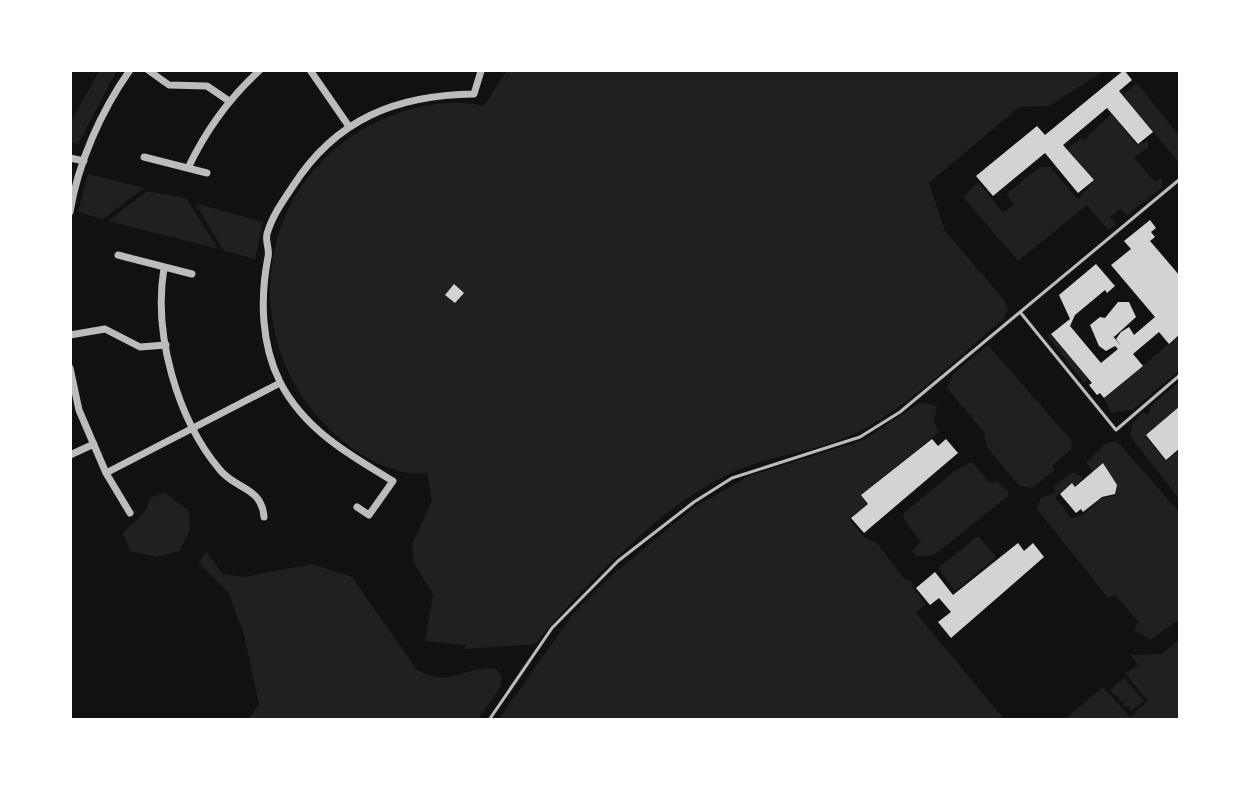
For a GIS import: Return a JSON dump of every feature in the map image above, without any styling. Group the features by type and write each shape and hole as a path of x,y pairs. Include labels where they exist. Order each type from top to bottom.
{"street":[{"path":"70,212 84,161 106,109 130,70"},
{"path":"148,70 169,85 207,86 229,101"},
{"path":"188,168 201,140 229,101 260,70"},
{"path":"310,70 348,125"},
{"path":"357,507 369,515 393,481 320,434 280,383 262,310 263,272 269,249 266,238 288,193 308,165 348,125 409,101 474,94 481,71"},
{"path":"144,157 207,173"},
{"path":"70,158 84,161"},
{"path":"118,255 192,274"},
{"path":"164,268 161,312 179,394 194,428 220,471 244,484 258,499 264,517"},
{"path":"70,335 105,329 140,347 166,345"},
{"path":"70,368 79,410 106,473 130,513"},
{"path":"106,473 280,383"},
{"path":"70,455 94,444"}],"lane":[{"path":"489,720 552,628 618,561 694,502 732,478 818,452 871,430 900,412 1180,179"},
{"path":"1020,312 1116,430 1180,375"}],"shaded area":[{"path":"100,70 117,70 78,144 70,142 70,122"},
{"path":"507,70 1105,70 1049,106 1019,107 929,183 945,231 1005,301 1008,310 1004,318 917,393 880,420 845,438 738,470 684,501 628,546 535,644 464,649 466,645 425,641 433,594 415,565 412,544 432,501 427,473 406,473 365,457 348,445 311,408 285,365 272,319 271,272 282,225 304,183 338,147 383,119 407,110 445,103 484,106"},
{"path":"1137,83 1180,137 1180,164 1123,95"},
{"path":"1111,114 1137,145 1148,141 1148,147 1134,158 1155,182 1162,178 1162,187 1127,215 1120,209 1110,217 1116,224 1108,230 1087,205 1018,261 963,197 978,182 1003,213 1014,204 1006,194 1040,167 1050,167 1078,199 1094,181 1068,149 1081,138 1084,140"},
{"path":"88,174 144,188 103,219 78,212"},
{"path":"147,191 186,198 218,249 108,221"},
{"path":"195,203 263,222 255,259 224,251"},
{"path":"1046,334 1051,335 1088,379 1084,383"},
{"path":"1180,334 1180,370 1132,410 1111,412 1104,399"},
{"path":"988,345 1072,441 1071,449 1052,466 1055,470 1032,488 1019,486 987,447 984,432 947,388 953,374"},
{"path":"1180,381 1180,406 1145,436 1166,461 1180,449 1180,500 1130,436 1133,423 1142,413 1149,414 1151,406"},
{"path":"921,402 937,406 934,422 939,432 861,495 867,504 849,519 864,537 877,543 905,580 912,581 912,587 926,604 916,613 1005,720 498,720 573,614 611,576 693,508 749,476 864,440"},
{"path":"1117,441 1180,513 1180,619 1150,640 1134,630 1139,622 1115,595 1108,598 1037,509 1041,498 1056,492 1053,487 1073,472 1083,478 1055,497 1071,518 1083,515 1102,498 1114,496 1117,486 1103,463 1093,471 1086,463 1106,443"},
{"path":"972,462 990,483 997,481 1008,491 1008,496 934,555 916,556 912,551 921,542 903,518 904,513 956,470"},
{"path":"164,492 189,511 190,529 180,551 157,557 130,551 123,534 142,515 149,499"},
{"path":"978,536 996,557 955,591 938,568"},
{"path":"206,552 223,574 244,577 312,564 352,577 416,669 428,675 447,677 495,668 502,677 500,687 478,720 248,720 259,704 244,635 228,592 199,563"},
{"path":"1180,639 1180,720 1064,720 1103,687 1130,717 1148,701 1125,673 1139,665 1130,655 1162,654"},
{"path":"1124,678 1144,701 1130,712 1130,707 1123,706 1124,700 1119,702 1119,695 1115,696 1110,690"}],"building":[{"path":"1124,70 1132,80 1119,91 1153,132 1138,144 1107,108 1063,145 1094,180 1078,193 1045,153 993,196 976,176 1037,126 1045,135"},
{"path":"1150,220 1156,228 1151,232 1155,237 1150,241 1180,276 1180,334 1169,344 1159,332 1133,354 1143,366 1104,398 1100,393 1097,395 1089,385 1092,383 1051,334 1070,319 1059,295 1096,264 1115,286 1107,293 1105,290 1075,315 1070,326 1101,363 1118,349 1115,346 1106,351 1099,346 1090,325 1100,317 1105,318 1118,302 1129,302 1136,317 1114,337 1112,335 1121,346 1116,339 1121,332 1129,327 1134,335 1155,317 1111,265 1131,249 1124,241"},
{"path":"454,284 464,293 455,303 445,295"},
{"path":"1180,406 1180,448 1166,460 1146,435"},
{"path":"932,439 938,446 946,439 958,453 864,533 851,518 868,504 861,495"},
{"path":"1103,463 1117,485 1115,494 1102,497 1083,512 1081,509 1076,513 1060,494 1072,483 1075,487"},
{"path":"1018,543 1024,551 1033,543 1044,557 951,638 938,622 951,612 939,598 930,605 916,588 935,572 953,595"}]}
